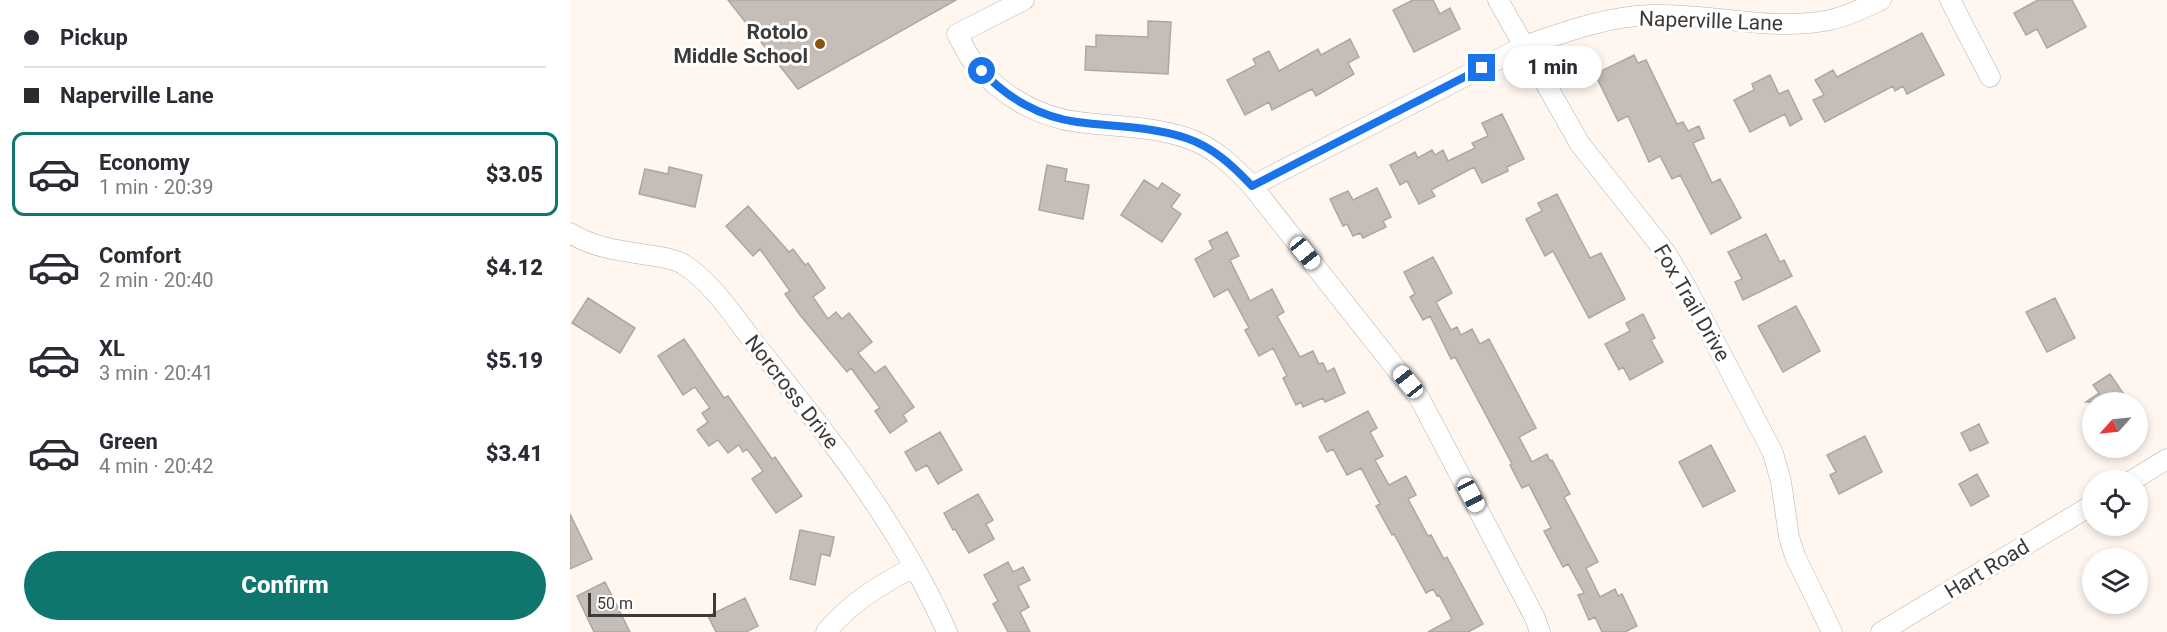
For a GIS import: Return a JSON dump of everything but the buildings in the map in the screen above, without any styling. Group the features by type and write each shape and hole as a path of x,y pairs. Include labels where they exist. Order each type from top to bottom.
{"street":[{"path":"1024,0 957,34 972,61 991,81 1013,98 1038,111 1077,122 1158,130 1188,138 1227,160 1252,186 1420,399 1535,618 1540,632"},
{"name":"Fox Trail Drive","path":"1498,0 1580,144 1666,253 1685,285 1773,453 1781,482 1789,537 1795,556 1832,632"},
{"name":"Naperville Lane","path":"1252,186 1524,46 1610,20 1652,15 1764,24 1809,23 1854,13 1881,0"},
{"path":"1950,0 1990,77"},
{"name":"Norcross Drive","path":"570,233 602,248 681,263 706,282 818,421 869,492 914,567 947,632"},
{"path":"2148,471 2167,459"},
{"name":"Hart Road","path":"1881,632 2082,511"},
{"path":"826,632 836,620 863,597 914,567"}],"place":[{"name":"Rotolo Middle School","path":"820,44"}],"route":[{"path":"982,71 1013,98 1057,118 1158,130 1188,138 1227,160 1252,186 1482,68"}]}
